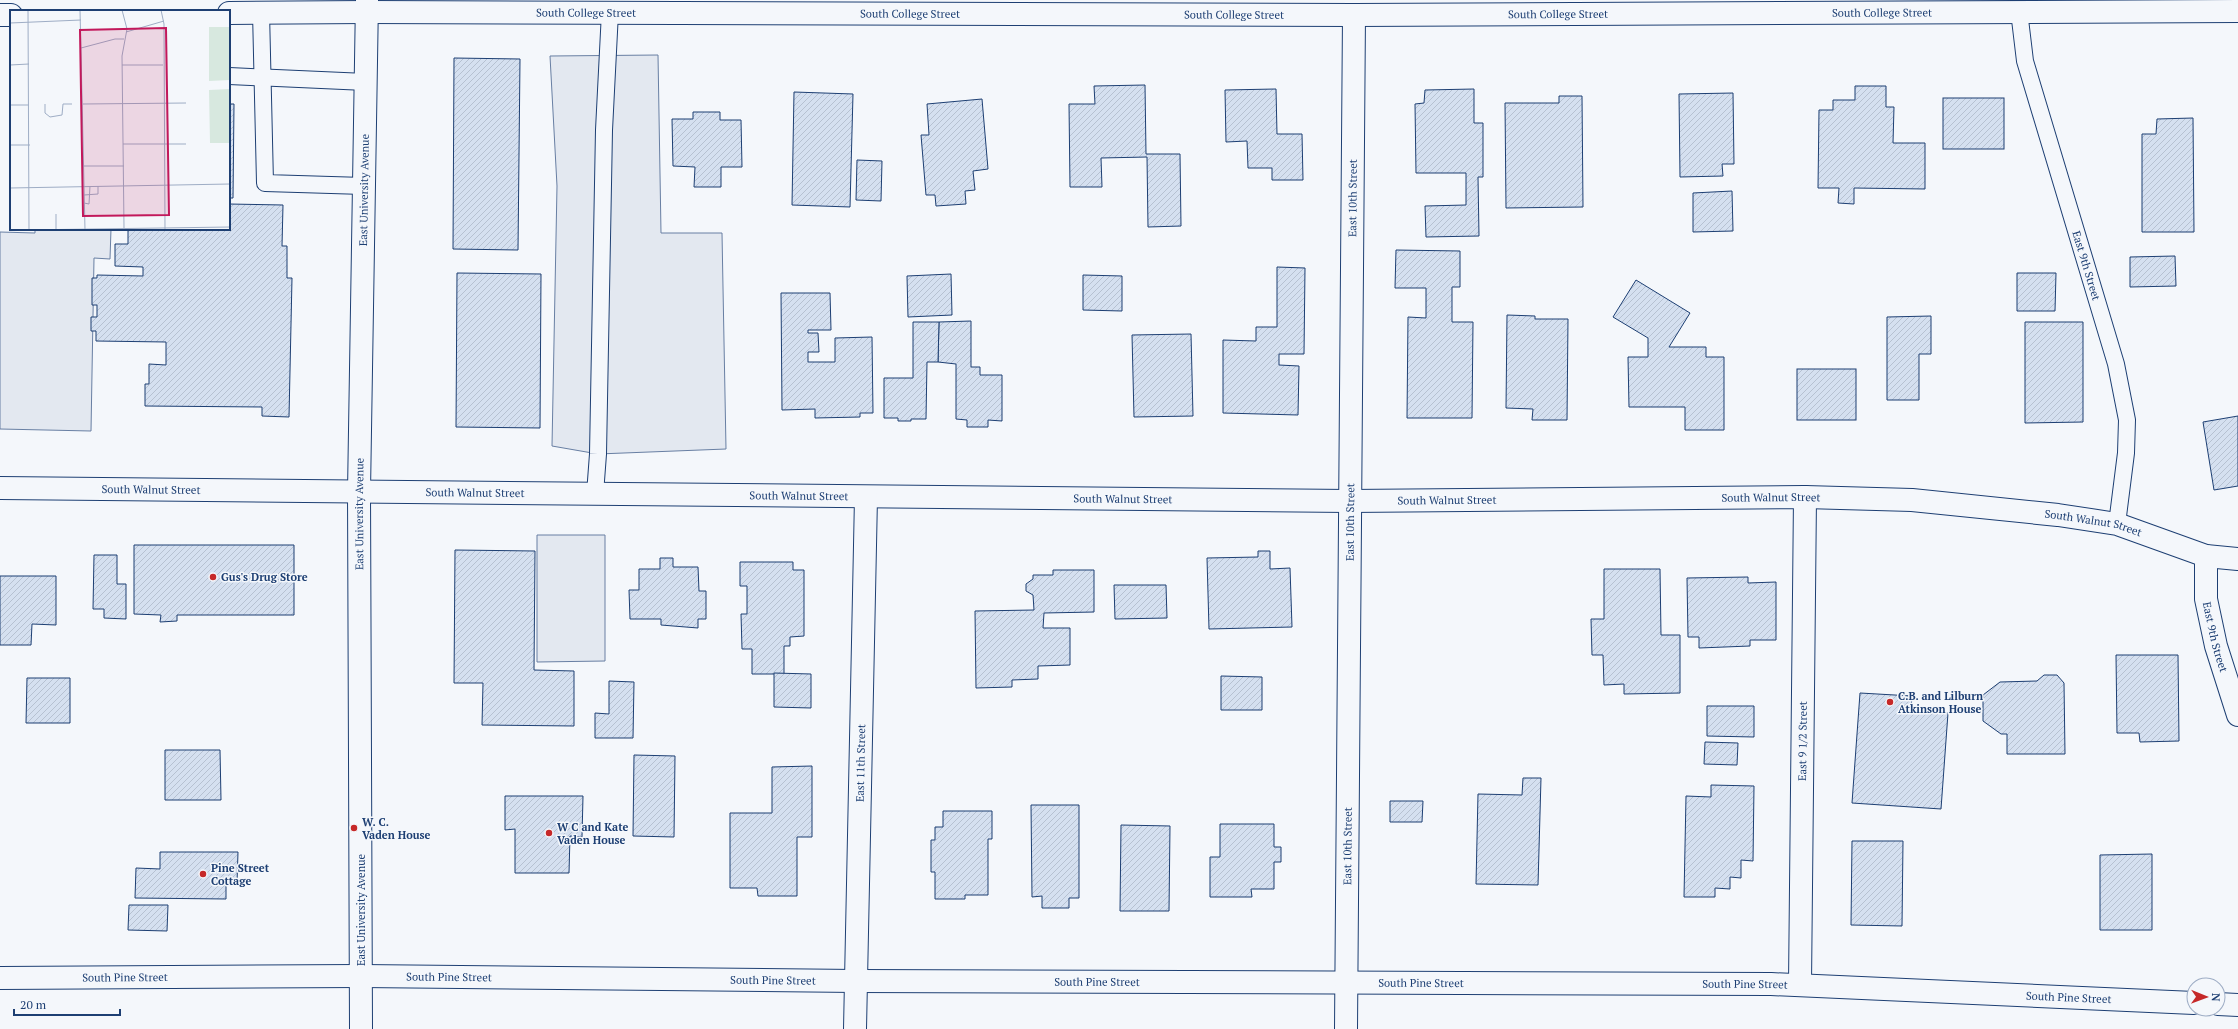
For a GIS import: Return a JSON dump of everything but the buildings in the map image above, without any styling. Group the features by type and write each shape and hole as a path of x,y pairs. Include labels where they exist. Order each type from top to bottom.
{"street":[{"name":"South College Street","path":"230,13 367,6 610,12 1354,15 2019,10 2238,11"},
{"name":"East University Avenue","path":"361,1029 360,492 367,6"},
{"path":"0,15 10,14"},
{"name":"East 10th Street","path":"1346,1029 1354,15"},
{"name":"South Walnut Street","path":"0,488 1349,501 1805,497 1912,500 2058,514 2117,524 2206,556 2238,559"},
{"name":"East 11th Street","path":"855,1029 866,497"},
{"name":"East 9 1/2 Street","path":"1800,984 1805,497"},
{"name":"East 9th Street","path":"2206,556 2206,599 2216,646 2238,715"},
{"name":"South Pine Street","path":"0,978 361,976 856,981 1800,984 2186,1003"},
{"path":"2226,1004 2238,1005"}],"lane":[{"name":"East 9th Street","path":"2019,10 2025,61 2116,364 2127,420 2126,453 2117,524"},
{"path":"261,12 265,183 364,186"},
{"path":"595,494 598,454 604,130 610,12"},
{"path":"230,76 366,82"}],"shaded area":[{"path":"658,55 661,233 722,233 726,449 598,454 552,446 557,186 550,56"},
{"path":"35,230 111,230 110,259 94,258 91,431 0,429 0,232 35,233"},
{"path":"537,535 605,535 605,661 537,662"}],"place":[{"name":"Gus's Drug Store","path":"213,577"},
{"name":"C.B. and Lilburn Atkinson House","path":"1890,702"},
{"name":"W. C. Vaden House","path":"354,828"},
{"name":"W C and Kate Vaden House","path":"549,833"},
{"name":"Pine Street Cottage","path":"203,874"}]}
